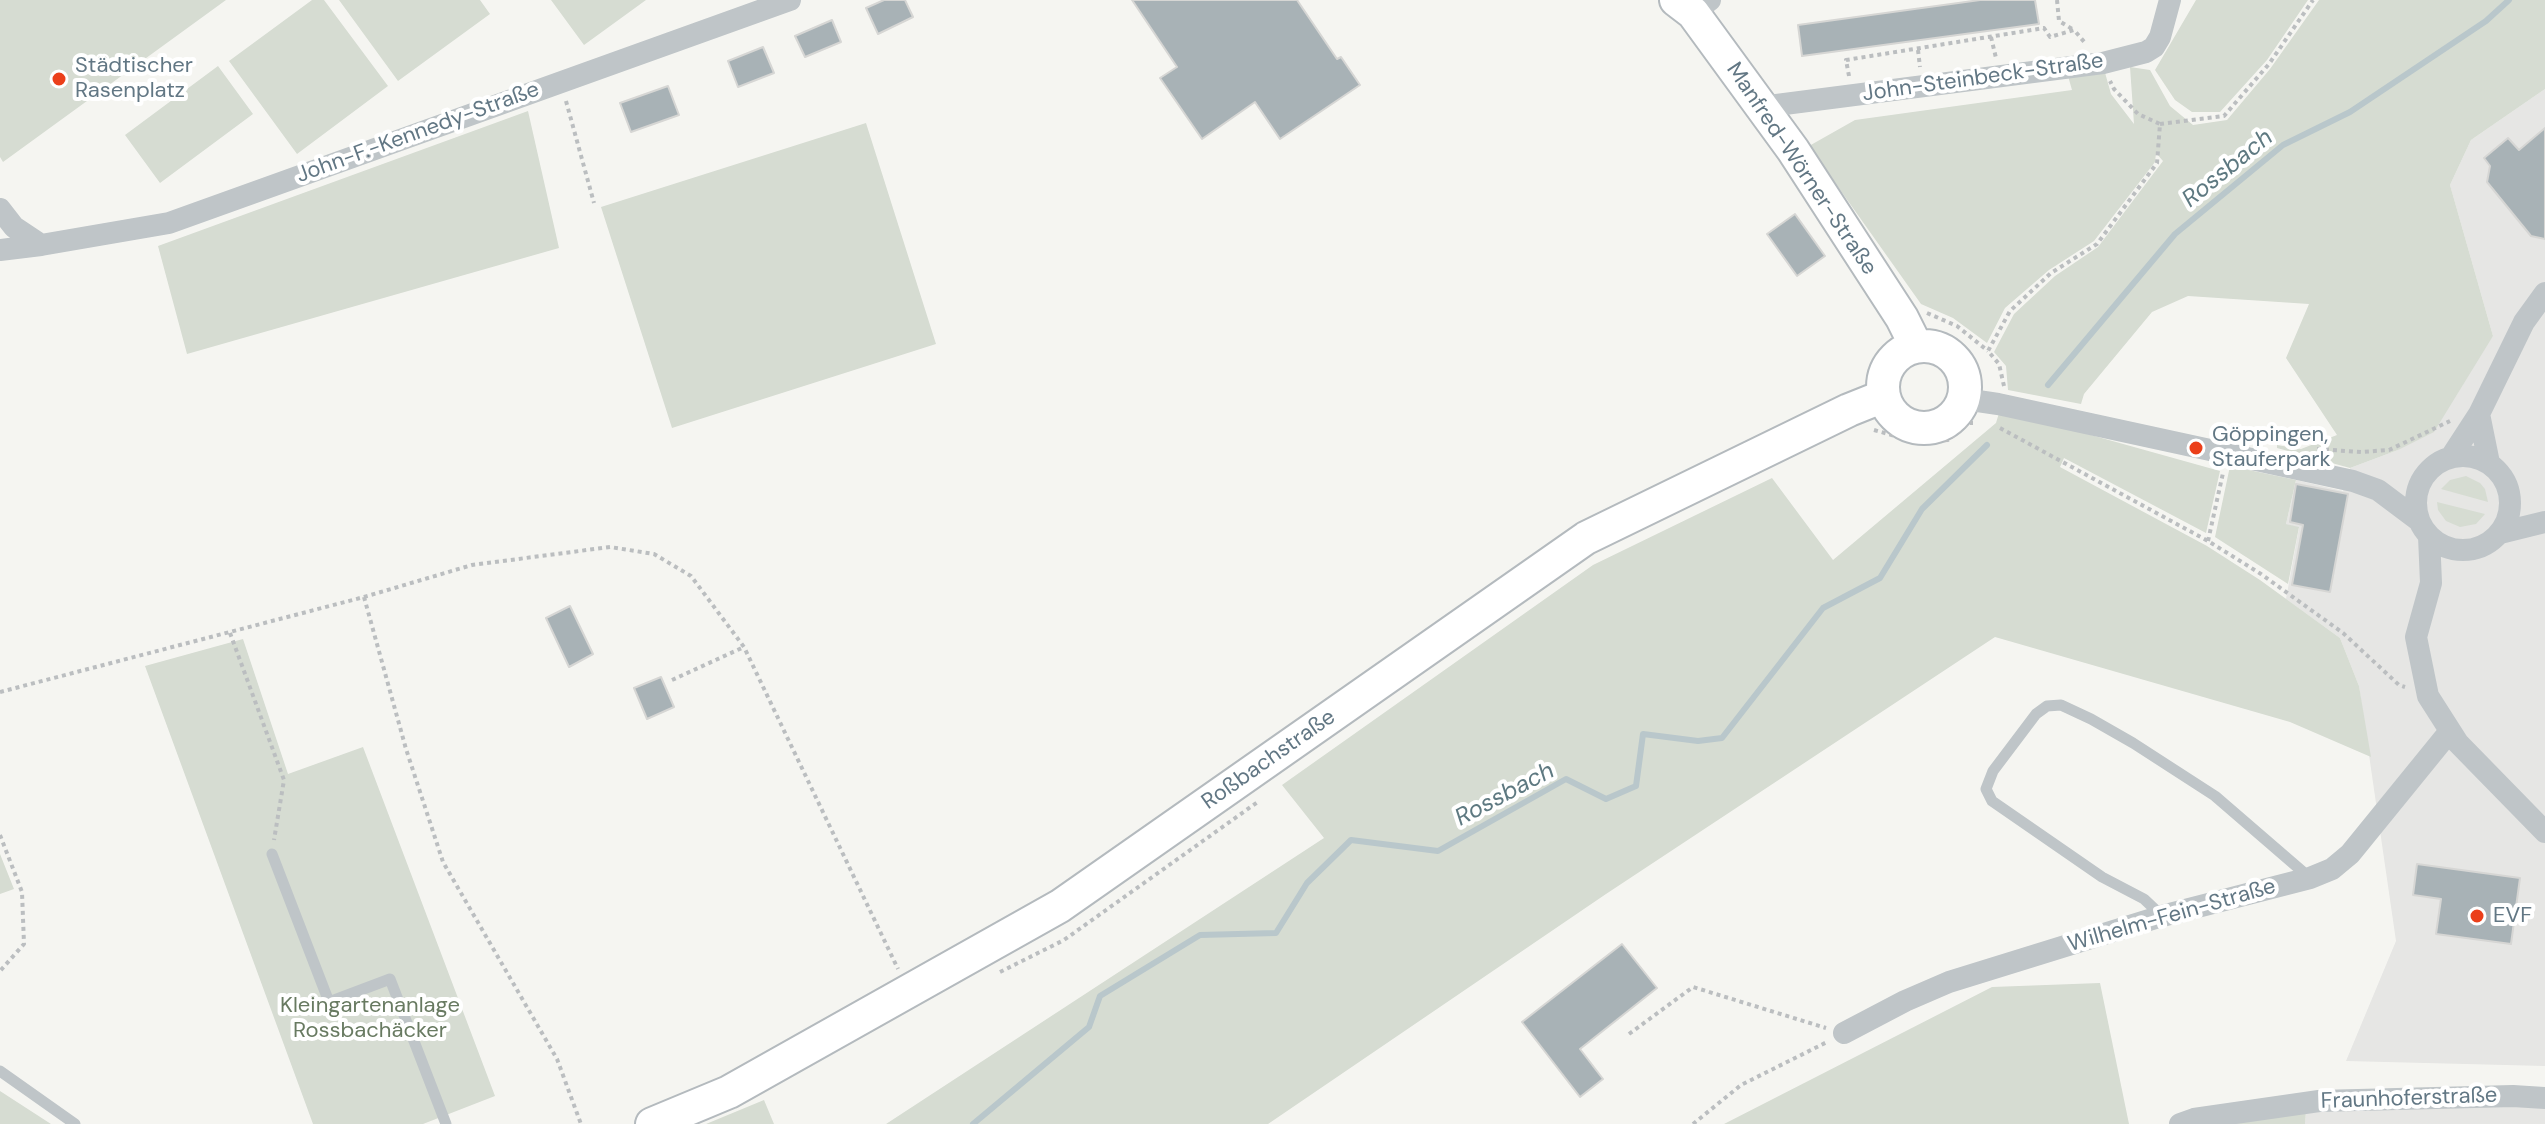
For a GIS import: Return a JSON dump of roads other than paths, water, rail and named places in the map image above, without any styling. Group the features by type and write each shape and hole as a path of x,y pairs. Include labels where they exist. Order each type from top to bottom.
{"street":[{"name":"John-F.-Kennedy-Straße","path":"0,250 169,223 790,0"},
{"name":"John-Steinbeck-Straße","path":"1761,107 2103,63 2146,52 2154,47 2160,37 2170,0"},
{"name":"Manfred-Wörner-Straße","path":"1693,4 1793,150 1909,332"},
{"path":"0,209 14,227 41,245"},
{"path":"2451,457 2481,411 2508,350 2545,293"},
{"path":"1909,332 1955,359 1966,385 1958,411 1936,427 1909,426 1889,409 1884,396 1883,383 1893,359 1903,351 1909,332"},
{"name":"Roßbachstraße","path":"652,1124 729,1092 1060,906 1586,538 1849,410 1884,396"},
{"path":"1964,399 1994,413 2353,481 2378,490 2452,549 2478,548 2500,533 2545,522 2510,496 2499,472 2489,463 2464,455 2439,462 2420,481 2378,490"},
{"path":"2481,411 2489,463"},
{"path":"2420,481 2415,507 2424,528 2431,583 2416,637 2428,696 2458,743 2545,832"},
{"path":"2500,533 2507,522 2510,496"},
{"path":"2431,583 2465,550"},
{"name":"Wilhelm-Fein-Straße","path":"1844,1033 1949,982 2162,916 2310,878 2332,869 2350,854 2450,731"},
{"name":"Fraunhoferstraße","path":"2180,1124 2194,1119 2319,1101 2513,1096 2545,1098"}],"lane":[{"path":"2162,916 2144,899 2102,877 1992,801 1986,789 1993,771 2036,714 2047,706 2061,705 2091,719 2215,796 2310,878"},
{"path":"272,854 329,1002 390,979 446,1124"},
{"path":"0,1071 75,1124"}],"waterway":[{"name":"Rossbach","path":"2048,385 2175,234 2283,145 2350,112 2486,21 2509,0"},
{"name":"Rossbach","path":"973,1124 1089,1027 1100,996 1200,935 1276,933 1307,883 1351,840 1438,851 1566,779 1606,799 1636,786 1643,734 1698,741 1722,738 1823,608 1880,578 1922,509 1987,445"}],"place":[{"name":"Städtischer Rasenplatz","path":"59,79"},
{"name":"Göppingen, Stauferpark","path":"2196,448"},
{"name":"EVF","path":"2477,916"}],"park label":[{"name":"Kleingartenanlage Rossbachäcker","path":"370,1018"}]}
